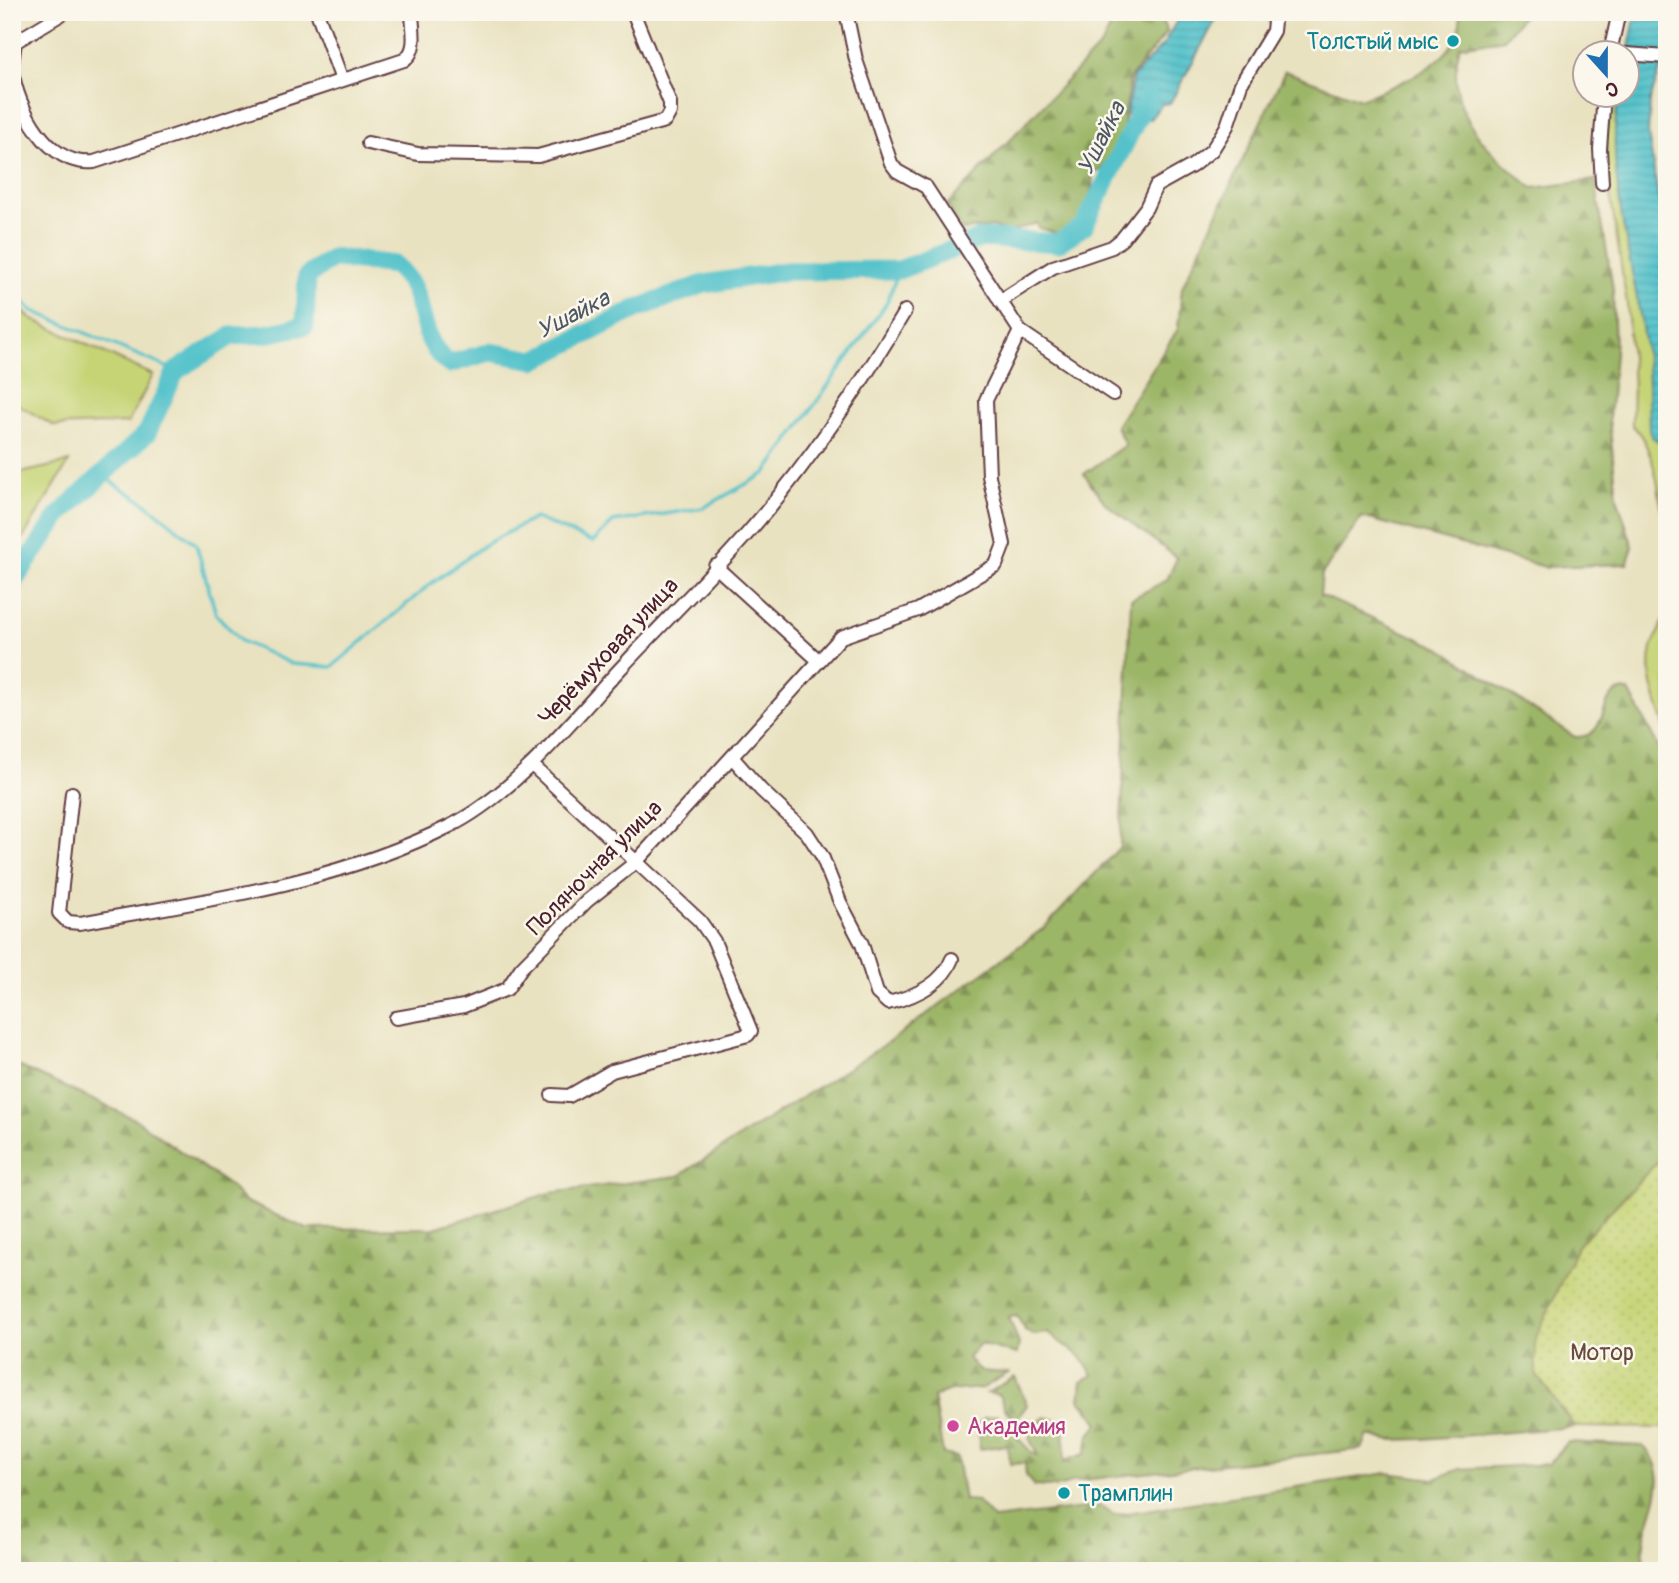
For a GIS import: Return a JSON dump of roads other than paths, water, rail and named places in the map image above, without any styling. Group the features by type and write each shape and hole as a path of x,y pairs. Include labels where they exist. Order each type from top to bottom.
{"street":[{"path":"65,12 15,42 12,66 18,95 31,122 49,143 73,161 83,163 409,58 414,45 412,12"},
{"path":"317,12 342,80"},
{"path":"368,144 418,154 538,156 665,121 670,112 670,103 633,12"},
{"path":"846,12 856,60 891,163 897,171 926,187 1020,331 1113,394"},
{"path":"1000,301 1053,267 1112,247 1122,239 1146,208 1156,186 1192,166 1212,150 1227,126 1241,84 1273,31 1275,12"},
{"path":"1614,38 1619,12"},
{"path":"1640,55 1667,57"},
{"path":"1602,183 1600,149 1603,108"},
{"name":"Черёмуховая улица","path":"72,793 59,913 68,922 80,923 256,893 391,851 453,824 481,807 532,765 752,528 810,457 865,379 905,311"},
{"name":"Поляночная улица","path":"396,1018 464,1006 507,989 521,968 587,901 636,862 817,659 841,637 918,610 996,565 1004,544 989,476 986,400 1020,331"},
{"path":"715,566 817,659"},
{"path":"732,757 761,790 807,833 822,856 840,902 862,944 877,993 888,1003 923,990 947,972 952,959"},
{"path":"532,765 700,921 714,941 751,1031 748,1035 612,1071 581,1093 569,1096 552,1095"}],"water":[{"path":"1182,12 1220,12 1170,103 1162,104 1150,119 1126,115 1133,77 1163,45"},
{"path":"1636,12 1667,12 1667,49 1650,101 1648,134 1667,251 1667,447 1651,436 1649,430 1646,355 1623,225 1615,159 1617,108 1640,108 1640,38 1631,38"}],"waterway":[{"name":"Ушайка","path":"12,584 60,514 147,433 176,371 231,336 265,334 305,326 307,276 333,258 395,265 413,288 429,338 440,356 449,364 490,352 535,360 636,309 704,284 787,271 899,270 982,238 1058,243 1084,226 1148,97"},
{"path":"100,475 144,502 196,544 216,614 241,641 292,664 332,667 428,586 484,545 535,518 593,542 613,522 703,508 766,473 886,304 899,270"},
{"path":"12,289 31,310 176,371"}],"place":[{"name":"Толстый мыс","path":"1453,41"},
{"name":"Академия","path":"953,1426"},
{"name":"Трамплин","path":"1064,1493"}],"park label":[{"name":"Мотор","path":"1602,1352"}]}
